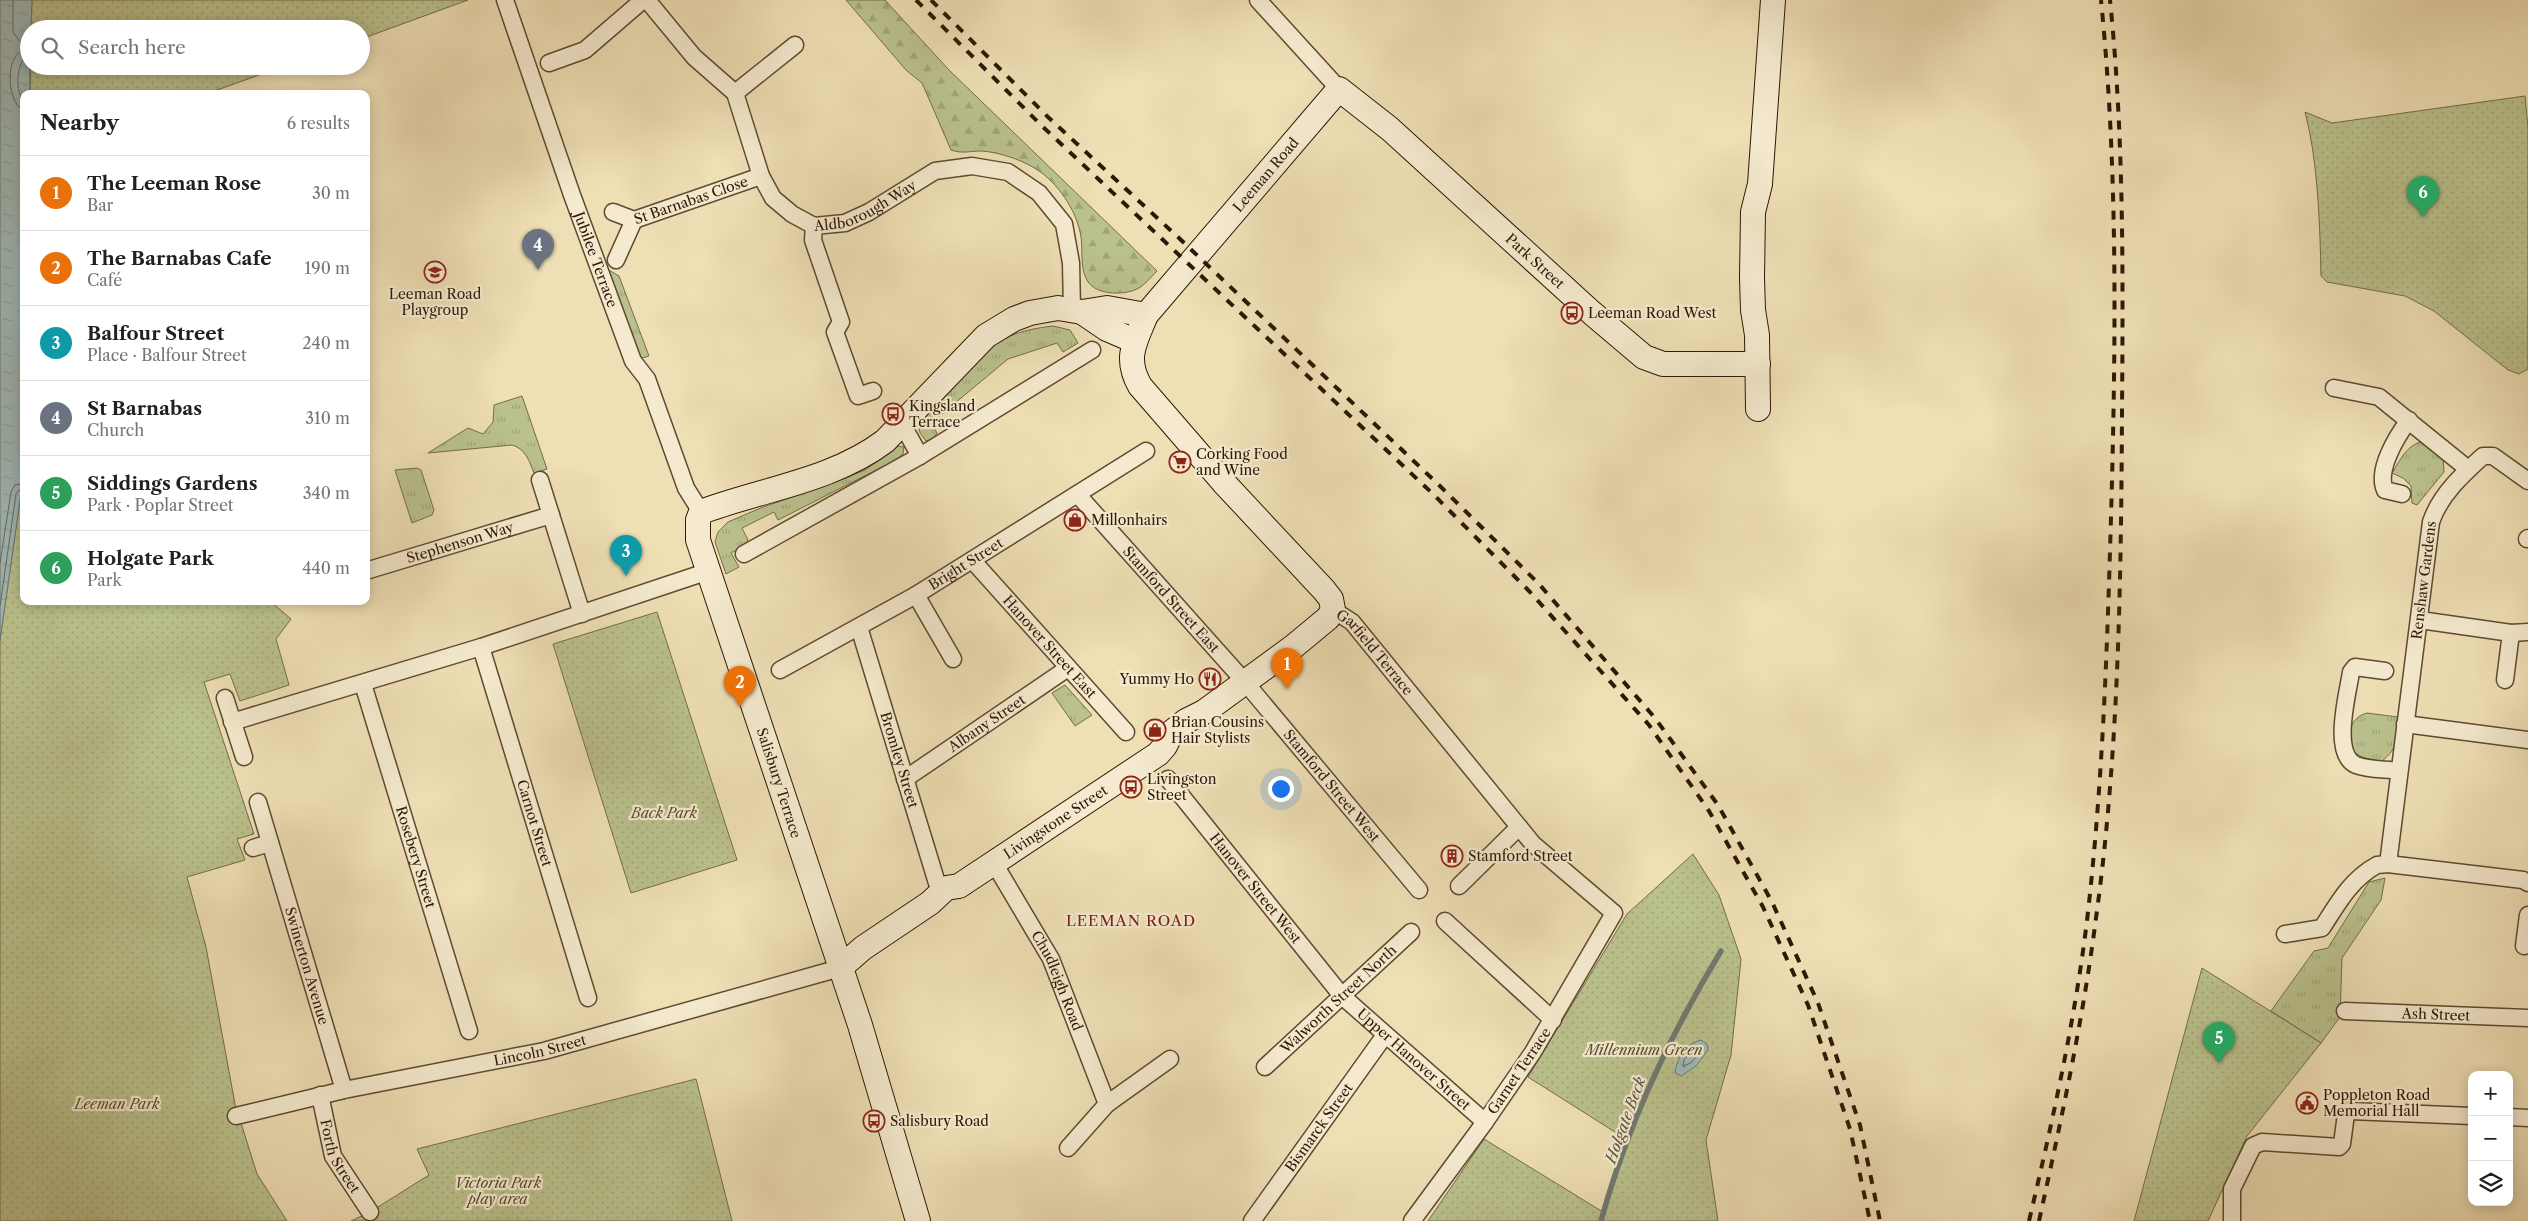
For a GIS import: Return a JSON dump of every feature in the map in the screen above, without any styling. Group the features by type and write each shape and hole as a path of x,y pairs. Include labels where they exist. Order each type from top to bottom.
{"street":[{"name":"Jubilee Terrace","path":"505,0 572,195 633,361 647,379 686,488 701,512"},
{"path":"549,63 585,50 643,0"},
{"path":"647,0 694,57 735,93 795,45"},
{"path":"1258,0 1339,89"},
{"path":"1758,410 1758,334 1763,308 1760,184 1773,0"},
{"name":"Leeman Road","path":"1133,351 1146,315 1339,89"},
{"name":"Park Street","path":"1339,89 1390,129 1598,319 1644,357 1663,364 1758,364"},
{"name":"Aldborough Way","path":"735,93 761,176 773,198 792,214 814,226 845,223 869,212 935,171 972,166 1008,172 1039,193 1064,224 1077,311"},
{"name":"St Barnabas Close","path":"616,260 634,220 761,176"},
{"path":"612,212 634,220"},
{"path":"814,226 813,240 841,322 835,332 858,396 873,391"},
{"path":"701,512 844,467 870,452 902,424 986,336 1014,318 1058,308 1077,311 1107,308 1146,315"},
{"path":"1077,311 1107,329 1133,351"},
{"path":"744,554 920,456 1092,350"},
{"name":"Garfield Terrace","path":"1133,351 1133,374 1140,386 1224,483 1324,590 1331,599 1332,610 1352,622 1533,844 1614,913"},
{"path":"2334,388 2380,397 2468,469"},
{"path":"2402,494 2385,490 2382,484 2383,474 2397,436 2409,420"},
{"path":"902,424 920,456"},
{"name":"Bright Street","path":"780,670 916,595 973,561 1146,451"},
{"name":"Renshaw Gardens","path":"2388,864 2431,522 2435,510 2468,469 2484,456 2493,456 2528,480"},
{"path":"540,480 582,614"},
{"name":"Stamford Street East","path":"1078,495 1245,682"},
{"name":"Salisbury Terrace","path":"701,512 698,520 698,540 840,968"},
{"name":"Stephenson Way","path":"370,570 551,515"},
{"name":"Hanover Street East","path":"973,561 1126,732"},
{"path":"232,722 481,647 709,571"},
{"path":"916,595 953,659"},
{"name":"Livingstone Street","path":"840,968 862,948 946,888 963,883 1158,754 1166,746 1172,732 1186,721 1204,712 1305,638 1328,618 1332,610"},
{"path":"2420,620 2511,634 2528,632"},
{"name":"Bromley Street","path":"859,627 940,893"},
{"path":"2505,680 2511,634"},
{"name":"Carnot Street","path":"481,647 588,998"},
{"name":"Albany Street","path":"905,778 1068,668"},
{"path":"2385,671 2355,668 2351,672 2341,744 2349,760 2356,765 2399,771"},
{"name":"Stamford Street West","path":"1245,682 1419,890"},
{"name":"Rosebery Street","path":"363,684 469,1031"},
{"path":"225,698 244,757"},
{"path":"2406,724 2528,740"},
{"name":"Hanover Street West","path":"1168,779 1342,996"},
{"name":"Swinerton Avenue","path":"258,802 344,1090"},
{"path":"1459,886 1519,827"},
{"path":"253,848 270,842"},
{"name":"Chudleigh Road","path":"994,863 1051,959 1107,1104"},
{"path":"2285,934 2322,928 2348,887 2377,865 2388,864 2523,880 2528,883"},
{"name":"Garnet Terrace","path":"1412,1221 1485,1122 1553,1020 1614,913"},
{"path":"2524,946 2528,915"},
{"path":"1445,921 1553,1020"},
{"name":"Walworth Street North","path":"1265,1068 1411,932"},
{"path":"840,968 860,1025 918,1221"},
{"name":"Lincoln Street","path":"236,1116 320,1095 544,1051 840,968"},
{"name":"Upper Hanover Street","path":"1342,996 1485,1122"},
{"name":"Ash Street","path":"2345,1011 2528,1018"},
{"name":"Bismarck Street","path":"1252,1221 1385,1035"},
{"path":"1068,1148 1107,1104 1170,1058"},
{"name":"Forth Street","path":"320,1095 333,1156 370,1212"},
{"path":"2232,1221 2232,1189 2248,1152 2253,1146 2262,1142 2340,1147 2346,1114 2350,1111 2468,1116"},
{"path":"2513,1117 2528,1118"}],"green space":[{"path":"32,0 468,0 370,36 370,20 31,20"},
{"path":"846,0 885,0 949,70 1157,271 1140,287 1124,293 1108,293 1089,284 1083,268 1079,228 1072,210 1062,193 1042,173 1013,158 981,151 963,152 951,150 922,83 906,70"},
{"path":"31,75 259,75 217,90 30,90"},
{"path":"2525,96 2528,128 2528,369 2519,374 2508,370 2434,311 2405,296 2327,282 2321,276 2316,172 2305,112 2332,123"},
{"path":"607,269 619,276 649,356 639,359"},
{"path":"1053,326 1070,330 1078,343 1063,352 1057,343 1008,359 931,423 937,433 933,439 926,441 920,433 918,423 969,366 992,346 1010,336 1028,330"},
{"path":"522,396 547,469 534,473 524,452 512,445 428,453 468,428 483,434 493,422 494,405"},
{"path":"2424,441 2443,458 2444,472 2417,505 2412,503 2411,486 2403,478 2392,473 2408,449"},
{"path":"898,446 904,447 903,454 894,461 778,520 774,512 742,528 748,540 745,545 731,553 739,567 726,574 715,542 718,532 728,522 763,507 823,487 865,470"},
{"path":"417,468 421,470 434,510 432,515 412,523 395,470"},
{"name":"Leeman Park","path":"20,501 20,605 275,605 291,619 276,639 289,685 240,701 230,674 204,682 254,834 237,839 245,860 187,877 206,947 235,1104 257,1174 287,1221 0,1221 0,640"},
{"name":"Back Park","path":"657,612 737,860 631,893 553,644"},
{"path":"1065,685 1092,715 1075,726 1052,693"},
{"path":"2367,713 2398,717 2396,741 2392,751 2382,761 2360,756 2349,747 2349,736 2354,722 2361,715"},
{"name":"Millennium Green","path":"1693,854 1719,895 1741,959 1731,1055 1706,1140 1718,1221 1428,1221 1484,1139 1603,1212 1626,1139 1528,1077 1627,914"},
{"path":"2385,878 2381,900 2342,958 2340,1017 2321,1043 2271,1011 2314,951 2328,948 2369,882"},
{"path":"2202,968 2321,1043 2247,1136 2208,1221 2134,1221"},
{"name":"Victoria Park play area","path":"696,1079 732,1221 351,1221 370,1212 429,1175 417,1149"}],"water":[{"path":"0,0 32,0 31,20 20,20 20,75 30,75 30,90 20,90 20,501 0,640"},
{"path":"1701,1040 1707,1044 1708,1050 1696,1066 1681,1076 1675,1073 1683,1052 1691,1044"}],"waterway":[{"name":"Holgate Beck","path":"1601,1221 1637,1116 1667,1048 1721,951"}],"railway":[{"path":"916,0 1042,126 1433,494 1530,592 1649,725 1709,811 1763,907 1808,1005 1850,1129 1870,1221"},
{"path":"931,0 1049,118 1180,239 1441,487 1539,584 1655,718 1718,805 1772,902 1818,1003 1860,1125 1880,1221"},
{"path":"2029,1221 2055,1106 2077,990 2088,912 2102,751 2113,421 2114,240 2110,120 2101,0"},
{"path":"2039,1221 2071,1070 2091,956 2104,855 2114,729 2121,539 2122,258 2118,103 2110,0"}],"place":[{"name":"Holgate Park","path":"2423,217"},
{"name":"St Barnabas","path":"538,270"},
{"name":"Leeman Road Playgroup","path":"435,272"},
{"name":"Leeman Road West","path":"1572,313"},
{"name":"Kingsland Terrace","path":"893,414"},
{"name":"Corking Food and Wine","path":"1180,462"},
{"name":"Millonhairs","path":"1075,520"},
{"name":"Balfour Street","path":"626,576"},
{"name":"Yummy Ho","path":"1210,679"},
{"name":"The Leeman Rose","path":"1287,689"},
{"name":"The Barnabas Cafe","path":"740,707"},
{"name":"Brian Cousins Hair Stylists","path":"1155,730"},
{"name":"Livingston Street","path":"1131,787"},
{"name":"Stamford Street","path":"1452,856"},
{"name":"Siddings Gardens","path":"2219,1063"},
{"name":"Poppleton Road Memorial Hall","path":"2307,1103"},
{"name":"Salisbury Road","path":"874,1121"}],"district":[{"name":"LEEMAN ROAD","path":"1131,920"}]}
